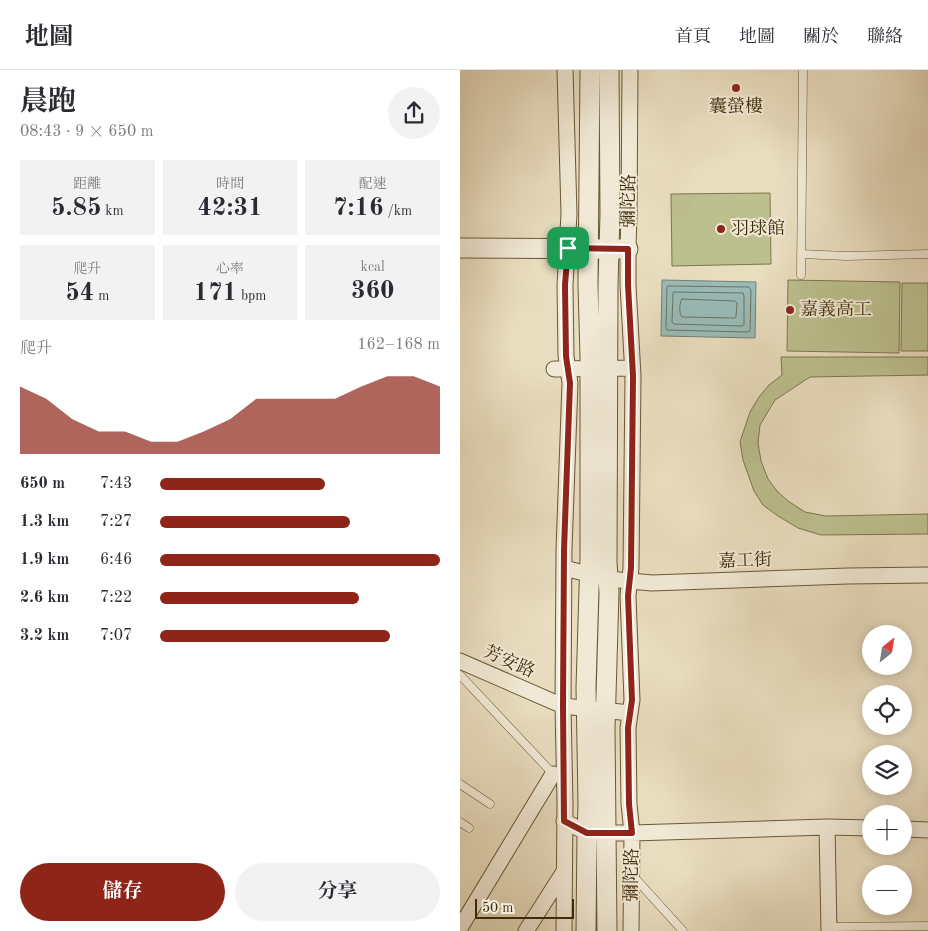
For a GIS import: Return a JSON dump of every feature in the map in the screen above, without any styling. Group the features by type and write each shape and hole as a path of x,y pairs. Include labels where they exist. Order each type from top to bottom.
{"street":[{"path":"561,369 566,356 565,294 569,214 565,70"},
{"name":"彌陀路","path":"590,70 588,249 589,574 596,709 606,833 607,931"},
{"name":"彌陀路","path":"586,931 588,804 596,709 607,693 609,70"},
{"name":"彌陀路","path":"630,70 628,285 632,368 631,568 628,596 632,700 628,728 629,804 632,833 631,931"},
{"path":"460,248 628,249"},
{"path":"561,369 632,368"},
{"path":"561,369 570,383 564,568 564,931"},
{"name":"嘉工街","path":"564,568 608,579 652,583 928,575"},
{"name":"芳安路","path":"460,661 563,706 630,713"},
{"path":"460,928 553,774"},
{"path":"564,821 587,833 862,828"},
{"path":"827,827 829,929"},
{"path":"912,829 928,830"},
{"path":"526,931 563,873"}],"lane":[{"path":"801,275 803,70"},
{"path":"801,254 846,256 928,254"},
{"path":"460,675 553,774 557,779 565,804"},
{"path":"460,784 490,804"},
{"path":"460,822 469,828"},
{"path":"632,875 683,931"},
{"path":"829,929 928,926"}],"green space":[{"name":"羽球館","path":"770,193 771,264 672,266 671,194"},
{"path":"788,280 900,282 899,353 787,351"},
{"path":"902,283 928,283 928,351 901,351"},
{"path":"781,357 928,357 928,375 810,377 775,400 760,425 758,443 761,461 768,479 788,501 805,512 826,516 928,514 928,534 821,535 798,528 763,505 754,491 743,460 740,442 750,412 759,397 769,385 782,375"}],"water":[{"path":"662,280 756,282 755,338 661,336"}],"place":[{"name":"囊螢樓","path":"736,88"},
{"name":"羽球館","path":"721,229"},
{"name":"嘉義高工","path":"790,310"}],"route":[{"path":"568,248 628,249 633,376 631,568 628,596 632,700 628,728 629,804 632,833 587,833 564,821 564,550 570,383 566,356 565,285 568,248"}]}
